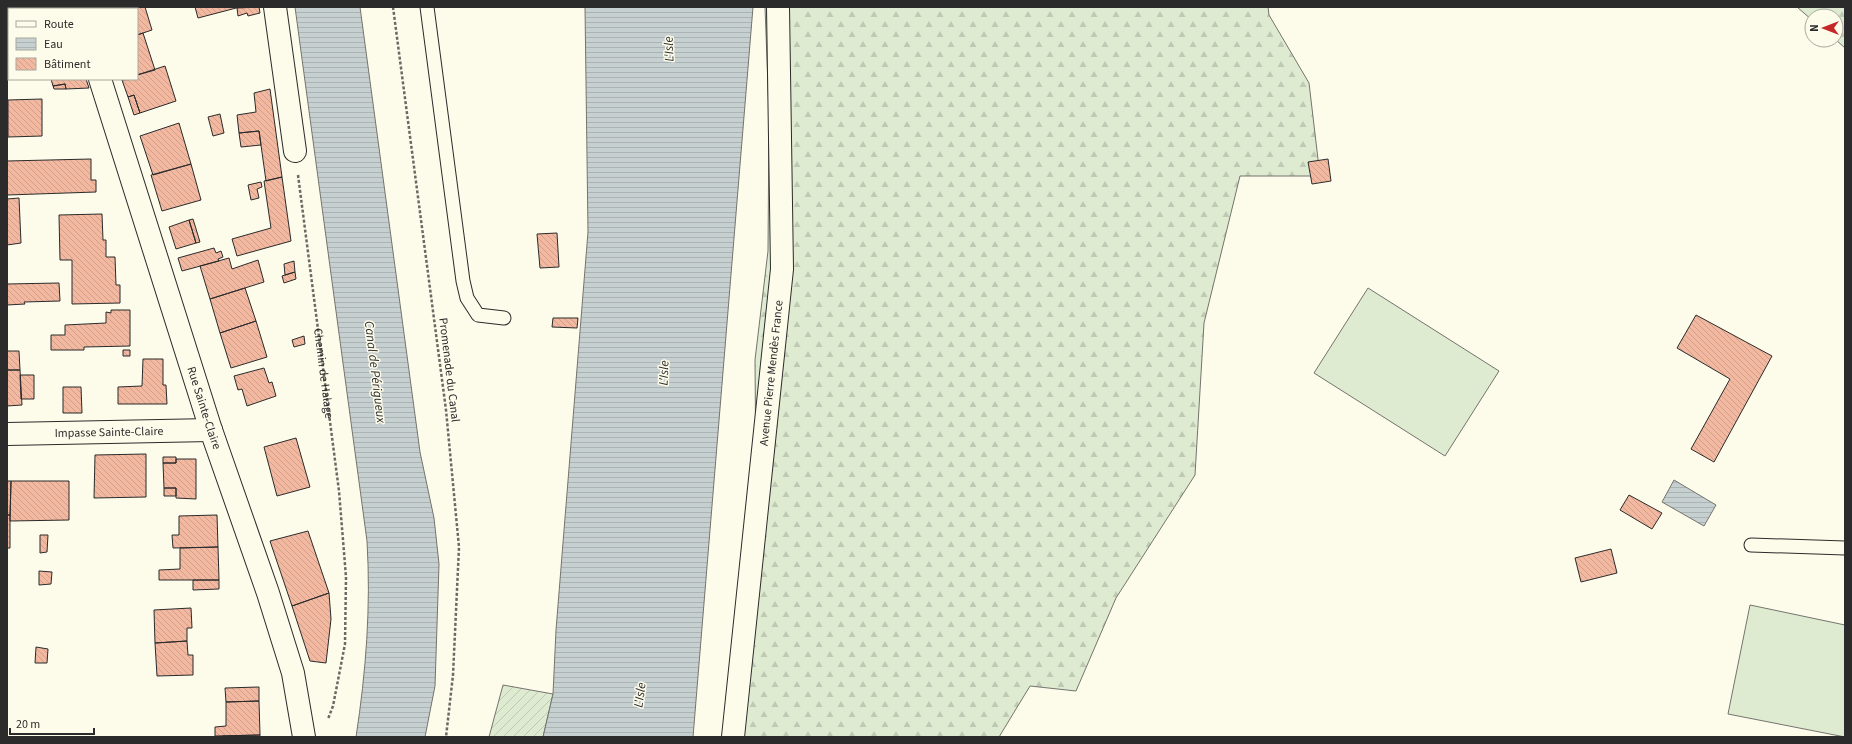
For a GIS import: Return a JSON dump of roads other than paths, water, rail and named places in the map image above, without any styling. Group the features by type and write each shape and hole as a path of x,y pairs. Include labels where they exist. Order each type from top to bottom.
{"street":[{"path":"275,7 295,151"},
{"name":"Avenue Pierre Mendès France","path":"733,737 782,269 778,7"},
{"name":"Rue Sainte-Claire","path":"100,80 211,430 268,592 293,673 304,737"},
{"name":"Impasse Sainte-Claire","path":"7,434 211,430"}],"lane":[{"path":"427,7 464,287 467,298 478,315 504,318"},
{"path":"1751,545 1845,548"}],"water":[{"name":"Canal de Périgueux","path":"295,7 360,7 420,452 434,518 439,564 435,686 425,737 356,737 367,639 367,541"},
{"name":"L'Isle","path":"585,7 753,7 693,737 543,737 553,694 556,630 588,232"},
{"path":"1674,480 1716,505 1704,526 1662,502"}]}
